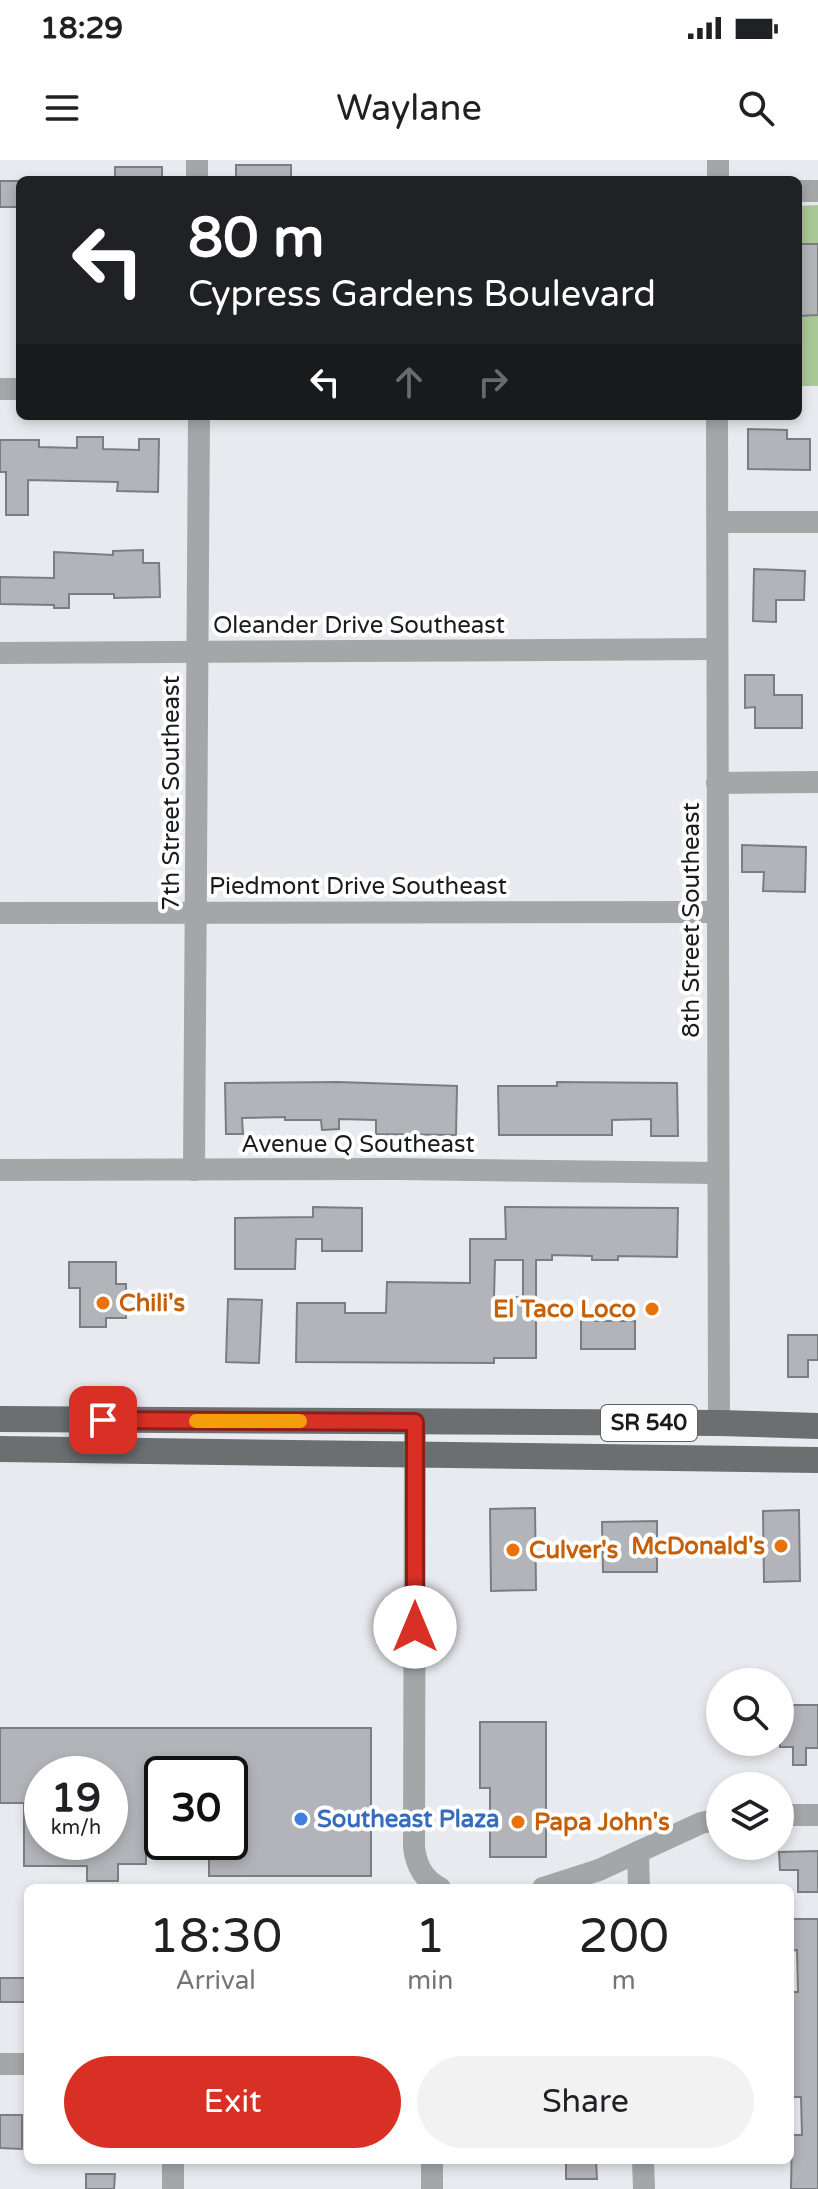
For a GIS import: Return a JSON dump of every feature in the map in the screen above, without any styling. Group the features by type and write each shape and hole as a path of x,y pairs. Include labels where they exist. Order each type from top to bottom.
{"main road":[{"name":"SR 540","path":"0,1419 818,1426"},
{"path":"0,1434 33,1426 40,1420"},
{"path":"75,1450 81,1439 167,1420"},
{"path":"628,1457 637,1445 648,1438 701,1433 710,1431 719,1423"},
{"name":"SR 540","path":"0,1449 818,1460"}],"street":[{"name":"7th Street Southeast","path":"194,1170 199,420"},
{"name":"8th Street Southeast","path":"717,420 719,1423"},
{"path":"718,522 818,522"},
{"name":"Oleander Drive Southeast","path":"0,653 717,649"},
{"path":"717,783 818,782"},
{"name":"Piedmont Drive Southeast","path":"0,913 717,912"},
{"name":"Avenue Q Southeast","path":"0,1170 397,1169 717,1173"},
{"path":"415,1422 414,1847 415,1862 435,1884"},
{"path":"794,1815 818,1815"},
{"path":"555,1884 599,1870 706,1822"},
{"path":"638,1852 639,1884"},
{"path":"0,2064 24,2064"},
{"path":"173,2164 173,2189"},
{"path":"432,2164 432,2189"},
{"path":"643,2164 644,2189"}],"green space":[{"path":"818,205 818,386 802,386 802,206"}],"building":[{"path":"236,165 291,165 291,176 236,176"},
{"path":"115,167 162,167 162,176 115,176"},
{"path":"0,181 16,181 16,207 0,207"},
{"path":"802,244 818,244 818,315 802,316"},
{"path":"748,429 787,430 787,439 810,439 810,470 748,469"},
{"path":"77,437 103,437 103,449 139,450 139,439 159,439 158,492 117,491 118,482 28,480 28,515 6,515 6,472 0,472 0,440 39,440 39,447 77,448"},
{"path":"143,550 143,563 159,563 160,597 114,598 114,594 69,594 69,608 0,604 0,577 54,578 54,552 113,555 113,551"},
{"path":"754,569 805,571 804,600 776,600 776,622 753,621"},
{"path":"745,675 774,675 774,695 802,695 802,728 755,728 755,707 745,708"},
{"path":"742,845 806,847 805,892 763,891 764,872 742,872"},
{"path":"338,1082 457,1086 456,1135 376,1134 376,1120 339,1119 339,1129 322,1130 321,1120 285,1120 285,1117 242,1118 243,1134 226,1134 225,1083"},
{"path":"557,1082 677,1083 678,1136 651,1136 651,1119 612,1120 612,1135 499,1135 498,1086 557,1086"},
{"path":"313,1207 362,1208 362,1251 322,1251 322,1239 296,1239 295,1269 235,1269 235,1218 313,1217"},
{"path":"505,1207 678,1208 677,1257 618,1256 618,1260 592,1260 592,1256 552,1255 552,1260 536,1260 536,1358 494,1358 494,1363 296,1362 297,1303 345,1303 345,1313 386,1313 387,1282 470,1283 470,1239 506,1239","holes":["495,1260 523,1260 523,1297 494,1298"]},
{"name":"Chili's","path":"69,1262 116,1262 116,1284 126,1284 126,1318 106,1318 106,1327 80,1327 80,1288 69,1288"},
{"path":"228,1299 262,1300 259,1363 226,1362"},
{"path":"581,1321 635,1321 635,1349 581,1349"},
{"path":"788,1335 818,1335 818,1360 808,1360 808,1377 788,1377"},
{"name":"Culver's","path":"535,1508 536,1590 491,1591 490,1509"},
{"name":"McDonald's","path":"799,1510 800,1581 764,1582 763,1511"},
{"path":"657,1521 657,1572 603,1572 602,1522"},
{"path":"794,1705 818,1705 818,1748 806,1748 806,1765 793,1765"},
{"name":"Papa John's","path":"480,1722 546,1722 546,1857 490,1857 490,1788 480,1788"},
{"name":"Southeast Plaza","path":"0,1728 371,1728 371,1876 209,1876 209,1860 248,1860 248,1756 144,1756 146,1864 118,1864 118,1881 87,1881 87,1866 24,1866 24,1860 128,1860 128,1756 24,1756 24,1803 0,1803"},
{"path":"818,1851 818,1892 798,1892 798,1870 780,1870 779,1860 794,1860 794,1852"},
{"path":"794,1919 818,1919 818,2189 791,2189 794,2135 802,2135 801,2097 794,2097 797,1950 794,1950"},
{"path":"0,1978 24,1978 24,2002 0,2002"},
{"path":"0,2115 22,2115 22,2149 0,2148"},
{"path":"566,2164 596,2164 597,2179 566,2179"},
{"path":"86,2174 115,2174 114,2189 86,2189"}],"slow traffic":[{"path":"196,1421 300,1421"}],"place":[{"name":"Chili's","path":"103,1303"},
{"name":"El Taco Loco","path":"652,1309"},
{"name":"McDonald's","path":"781,1546"},
{"name":"Culver's","path":"513,1550"},
{"name":"Southeast Plaza","path":"301,1819"},
{"name":"Papa John's","path":"518,1822"}],"route":[{"path":"103,1420 415,1422 415,1627"}]}
